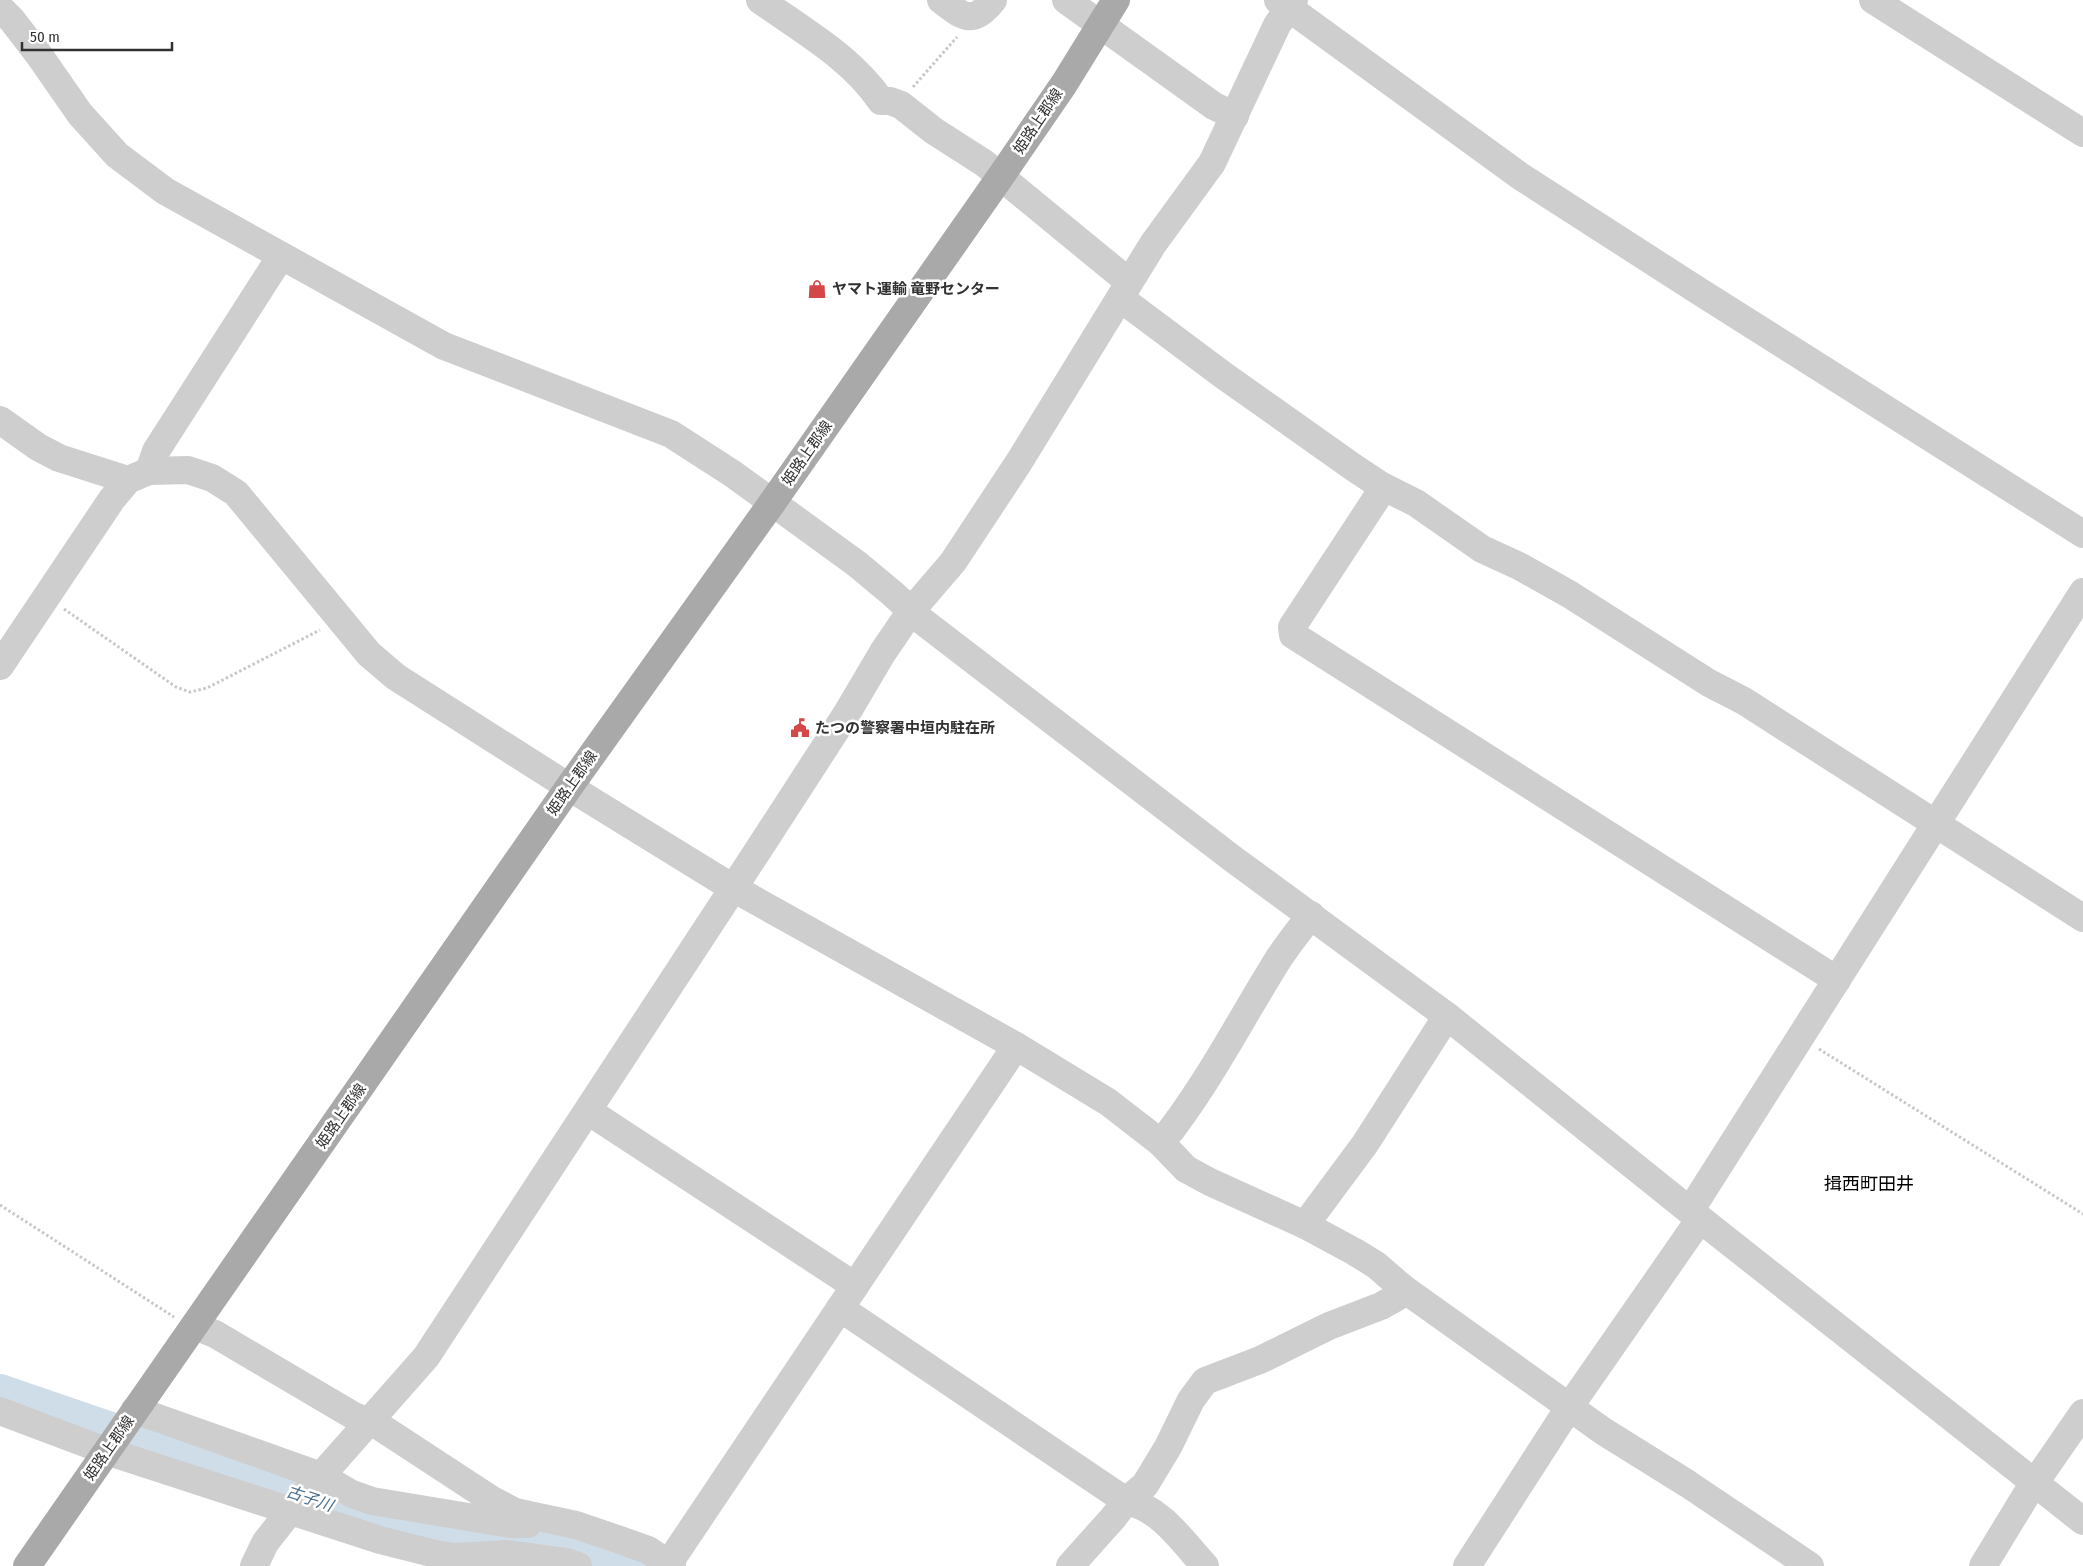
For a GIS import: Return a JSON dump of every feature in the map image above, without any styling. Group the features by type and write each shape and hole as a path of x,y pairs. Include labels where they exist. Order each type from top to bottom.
{"main road":[{"name":"姫路上郡線","path":"27,1566 569,787 772,503 1064,84 1116,0"}],"street":[{"path":"760,0 849,65 881,101 890,101 901,105 934,131 984,163 1124,290 1223,375 1380,485 1416,503 1482,549 1519,566 1597,611 1709,683 1744,701 2083,918"},
{"path":"941,0 961,15 971,16 983,13 992,0"},
{"path":"1066,0 1214,106 1235,116"},
{"path":"1873,0 2083,133"},
{"path":"254,1566 265,1544 292,1509 426,1356 847,713 883,652 911,611 953,562 1019,462 1153,244 1212,163 1287,3 1520,176 2083,534"},
{"path":"0,8 12,20 80,114 117,155 165,191 444,346 671,434 734,474 857,564 911,611 1234,860 1311,914 1447,1016 1695,1215 2083,1521"},
{"path":"0,666 112,499 138,475 156,451 281,256"},
{"path":"0,420 38,447 59,458 138,475 188,470 212,478 236,493 294,561 339,620 369,654 396,676 569,787 733,888 1016,1046 1108,1102 1161,1143 1186,1169 1305,1224 1376,1265 1404,1289 1603,1430 1688,1484 1810,1566"},
{"path":"1380,485 1378,496 1292,627 1293,635 1837,980"},
{"path":"1467,1566 1695,1215 1800,1037 2083,592"},
{"path":"1161,1143 1177,1123 1227,1048 1280,957 1311,914"},
{"path":"1305,1224 1365,1144 1447,1016"},
{"path":"195,1326 215,1334 367,1422 379,1426 492,1500 515,1512 576,1525 620,1540 648,1550 670,1565 1016,1046"},
{"path":"588,1111 848,1297 1126,1500 1149,1508 1163,1520 1206,1566"},
{"path":"1070,1566 1114,1518 1126,1500 1145,1485 1168,1447 1191,1400 1205,1381 1260,1360 1329,1326 1381,1306 1397,1297 1404,1289"},
{"path":"0,1411 380,1540 440,1556 508,1554 567,1562 578,1566"},
{"path":"1983,1566 2035,1483 2083,1413"},
{"path":"132,1414 318,1479 372,1501 453,1518 510,1524 528,1524 534,1517"},
{"path":"440,1556 453,1518"}],"path":[{"path":"901,105 902,100 968,24 971,16"},
{"path":"47,598 176,687 190,692 207,688 339,620"},
{"path":"1800,1037 2083,1214"},
{"path":"0,1205 180,1321 195,1326"}],"waterway":[{"name":"古子川","path":"0,1392 365,1517 428,1533 598,1551 629,1566"}],"place":[{"name":"ヤマト運輸 竜野センター","path":"817,289"},
{"name":"たつの警察署中垣内駐在所","path":"800,728"}],"district":[{"name":"揖西町田井","path":"1869,1184"}]}
